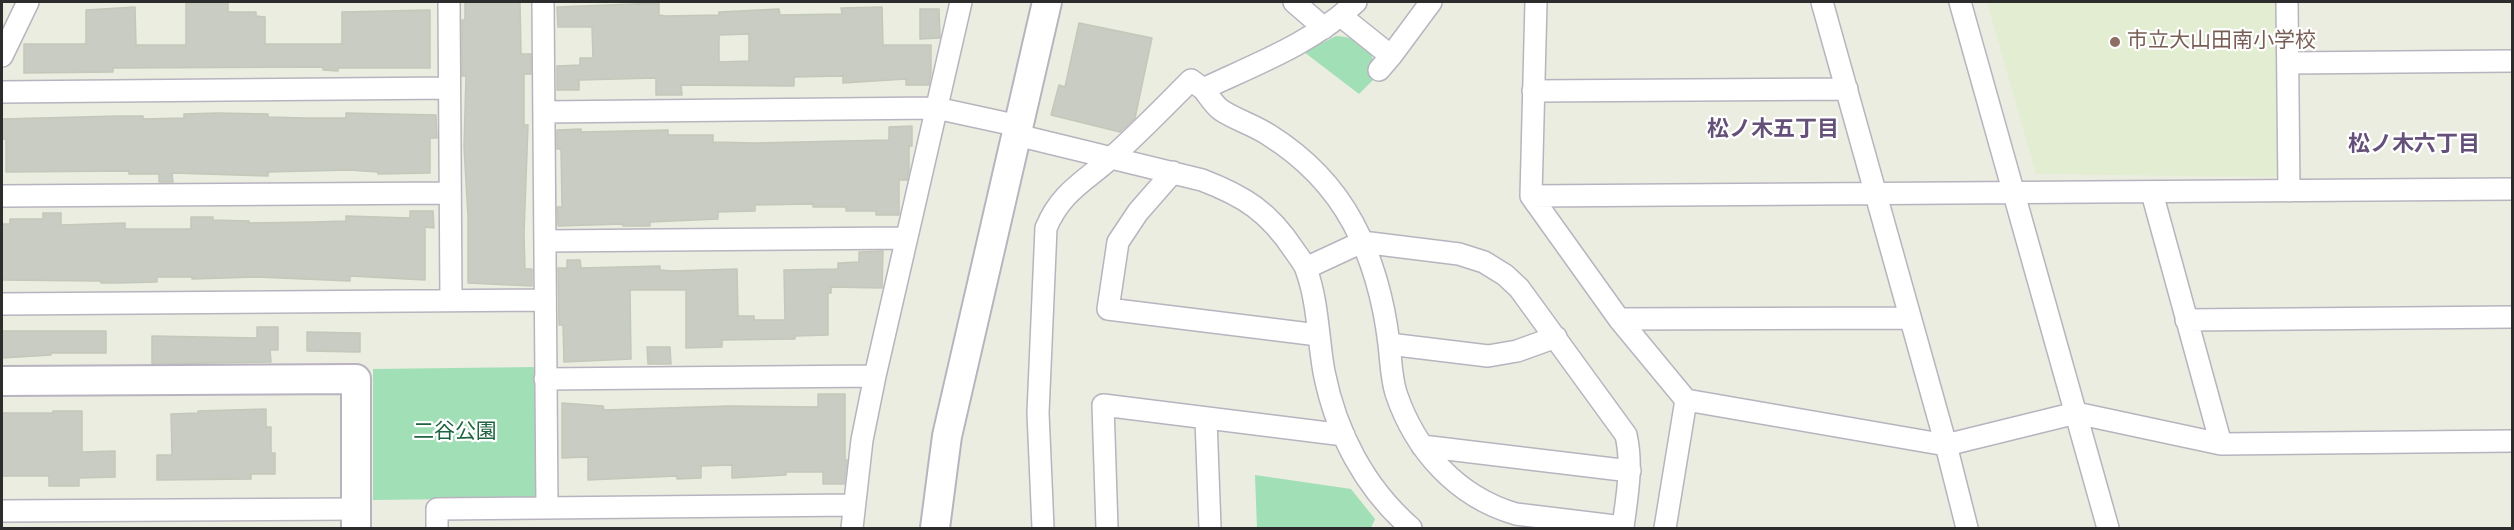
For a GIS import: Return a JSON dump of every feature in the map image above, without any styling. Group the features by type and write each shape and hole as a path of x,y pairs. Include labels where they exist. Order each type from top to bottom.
{"street":[{"path":"3,48 28,2"},
{"path":"449,2 451,300"},
{"path":"543,2 547,508"},
{"path":"852,528 862,440 875,376 960,2"},
{"path":"935,528 947,436 1047,2"},
{"path":"1294,2 1340,15 1385,63 1431,2"},
{"path":"1536,2 1531,196 1619,319 1686,400 1946,445 2076,413 2221,444 2512,441"},
{"path":"1822,2 1946,445 1966,528"},
{"path":"1960,2 2108,528"},
{"path":"2287,2 2289,191"},
{"path":"1203,89 1287,49 1340,15"},
{"path":"2288,63 2512,61"},
{"path":"1043,528 1038,413 1046,228 1062,199 1111,158 1191,80 1203,89 1219,109 1266,133 1309,164 1338,200 1362,242 1372,263 1389,344 1395,392 1412,432 1439,468 1464,489 1501,509 1516,514 1623,527 1630,471 1630,454 1626,435 1519,288 1505,275 1484,262 1460,254 1362,242 1306,268"},
{"path":"2,92 449,88"},
{"path":"1533,91 1847,89"},
{"path":"544,112 936,108 1111,158 1173,172 1226,189 1266,214 1280,229 1306,268 1329,394 1361,472 1400,525"},
{"path":"1173,172 1138,212 1118,242 1108,309 1318,335"},
{"path":"1531,196 2512,189"},
{"path":"2,196 450,193"},
{"path":"2152,193 2221,444"},
{"path":"545,241 906,238"},
{"path":"2,304 545,300"},
{"path":"2186,320 2512,317"},
{"path":"1619,319 1910,318"},
{"path":"1389,344 1488,356 1510,353 1556,337"},
{"path":"545,379 875,376"},
{"path":"2,381 356,379 356,519 2,512"},
{"path":"1665,528 1686,400"},
{"path":"1107,528 1103,405 1344,435"},
{"path":"1206,419 1210,528"},
{"path":"1422,446 1630,471"},
{"path":"436,528 436,509 854,505"}],"shaded area":[{"path":"1987,2 2277,2 2279,177 2036,174"}],"green space":[{"path":"1336,36 1361,42 1372,56 1374,63 1368,72 1376,77 1359,94 1304,52"},
{"name":"二谷公園","path":"537,367 538,494 533,498 373,500 373,369"},
{"path":"1255,475 1351,489 1375,519 1371,528 1257,528"}],"building":[{"path":"186,2 228,2 228,12 256,12 256,16 265,17 265,44 342,44 342,12 430,10 430,68 338,68 338,71 323,70 323,67 113,68 113,72 24,73 24,44 86,44 86,10 135,7 136,45 186,45"},
{"path":"465,2 520,2 521,54 531,54 531,74 524,74 524,125 528,125 524,234 525,269 532,269 532,286 468,283 468,217 464,147 466,76 462,76 462,20 465,20"},
{"path":"659,3 659,15 666,16 719,15 719,12 779,9 780,15 842,14 841,8 882,7 883,45 931,45 929,85 906,85 906,79 843,83 843,76 794,77 794,86 681,85 682,95 656,95 656,78 579,80 579,90 557,90 557,66 580,65 580,58 593,58 592,27 558,27 557,7","holes":["749,34 749,61 719,62 719,35"]},
{"path":"920,9 939,9 940,38 920,39"},
{"path":"1079,23 1152,38 1135,118 1120,132 1051,115 1059,85 1065,87"},
{"path":"346,113 436,115 437,138 430,138 430,173 378,174 378,172 349,170 268,172 268,176 172,173 173,182 159,182 159,174 129,174 129,171 6,172 6,139 2,139 2,119 120,116 143,116 143,119 184,118 184,114 268,114 268,117 304,118 346,118"},
{"path":"912,126 912,146 909,146 907,180 899,180 899,215 876,215 876,211 846,211 846,207 813,207 813,204 755,205 755,211 718,212 718,219 650,222 650,226 623,226 623,224 558,226 557,207 562,207 561,149 557,149 557,130 581,129 581,132 668,130 668,135 713,135 713,142 754,143 889,140 889,127"},
{"path":"410,211 433,211 434,228 425,227 425,280 350,276 350,281 257,277 192,279 192,277 157,277 157,282 116,283 2,280 2,224 10,224 10,219 43,219 43,213 61,213 61,225 125,223 125,229 191,229 191,217 213,217 213,220 249,221 249,223 314,222 346,221 346,216 410,218"},
{"path":"883,251 882,288 831,287 831,293 828,293 828,335 795,336 795,339 722,340 722,347 686,348 686,290 630,290 631,359 564,362 563,325 559,325 558,268 567,268 567,260 580,260 581,268 660,266 660,270 672,271 737,269 738,316 754,316 754,320 785,320 784,270 838,269 838,263 859,262 859,252"},
{"path":"257,327 278,327 278,350 270,350 271,362 152,364 152,336 257,338"},
{"path":"2,331 106,331 106,353 51,353 51,355 2,358"},
{"path":"307,332 360,333 360,352 307,351"},
{"path":"647,347 670,347 671,364 648,364"},
{"path":"818,394 845,394 845,460 847,460 844,484 823,484 823,472 786,472 786,475 732,478 732,465 701,466 701,478 677,479 677,476 588,480 588,457 562,458 562,403 603,406 604,410 729,406 818,407"},
{"path":"266,409 266,427 271,427 271,453 275,453 275,474 251,474 251,479 157,480 157,455 172,455 171,414"},
{"path":"53,411 82,411 82,452 115,451 115,477 79,478 79,486 49,486 49,476 2,476 2,413 53,413"}],"place":[{"name":"市立大山田南小学校","path":"2115,42"}],"district":[{"name":"松ノ木五丁目","path":"1773,130"},
{"name":"松ノ木六丁目","path":"2414,145"}]}
